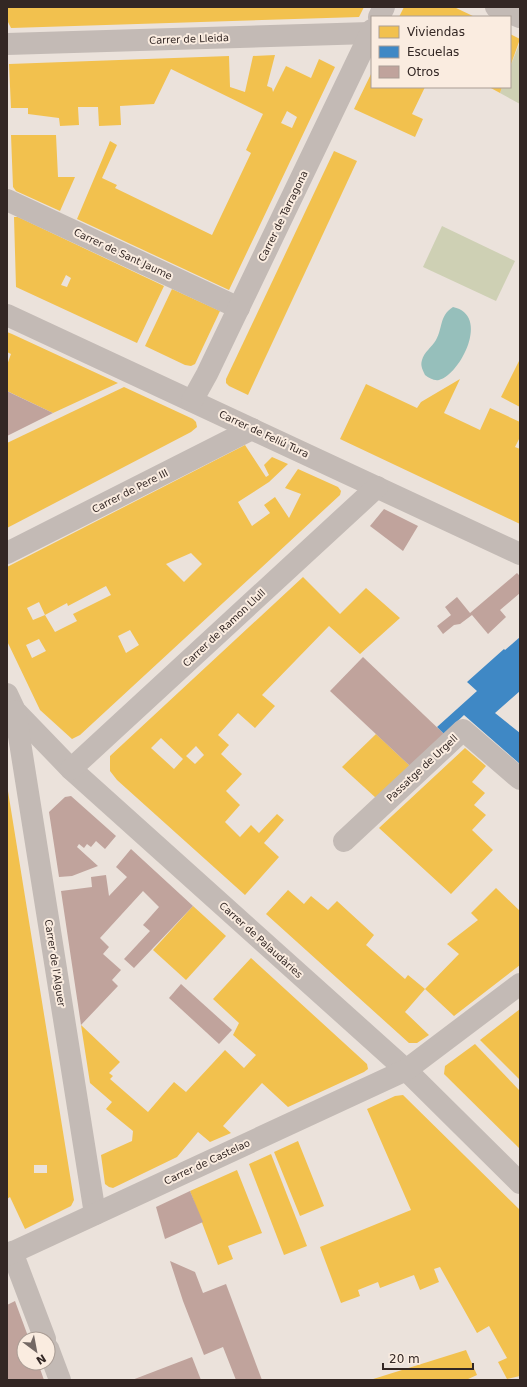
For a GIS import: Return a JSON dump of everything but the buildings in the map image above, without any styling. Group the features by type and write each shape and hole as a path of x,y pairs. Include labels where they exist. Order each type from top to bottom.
{"street":[{"name":"Carrer de Tarragona","path":"380,16 384,7"},
{"path":"496,7 520,17"},
{"name":"Carrer de Lleida","path":"7,44 371,27"},
{"name":"Carrer de Tarragona","path":"192,401 207,374 371,33"},
{"name":"Carrer de Sant Jaume","path":"7,200 239,308"},
{"name":"Carrer de Feliú Tura","path":"7,314 520,554"},
{"name":"Carrer de Pere III","path":"7,553 252,429"},
{"name":"Carrer de Ramon Llull","path":"72,769 377,487"},
{"name":"Carrer de Palaudàries","path":"11,703 72,769 406,1070 520,1182"},
{"name":"Carrer de l'Alguer","path":"11,703 95,1214"},
{"name":"Passatge de Urgell","path":"344,841 463,730 520,779"},
{"name":"Carrer de Castelao","path":"10,1254 406,1070 520,984"},
{"path":"10,1254 42,1331"},
{"path":"56,1369 60,1380"}],"green space":[{"path":"520,42 520,104 500,93 502,88 511,88 511,64"},
{"path":"442,226 515,261 496,301 423,267"}],"water":[{"path":"453,307 464,312 470,321 471,332 468,345 463,357 447,376 439,380 433,380 425,375 421,362 424,354 438,336 445,314"}]}
